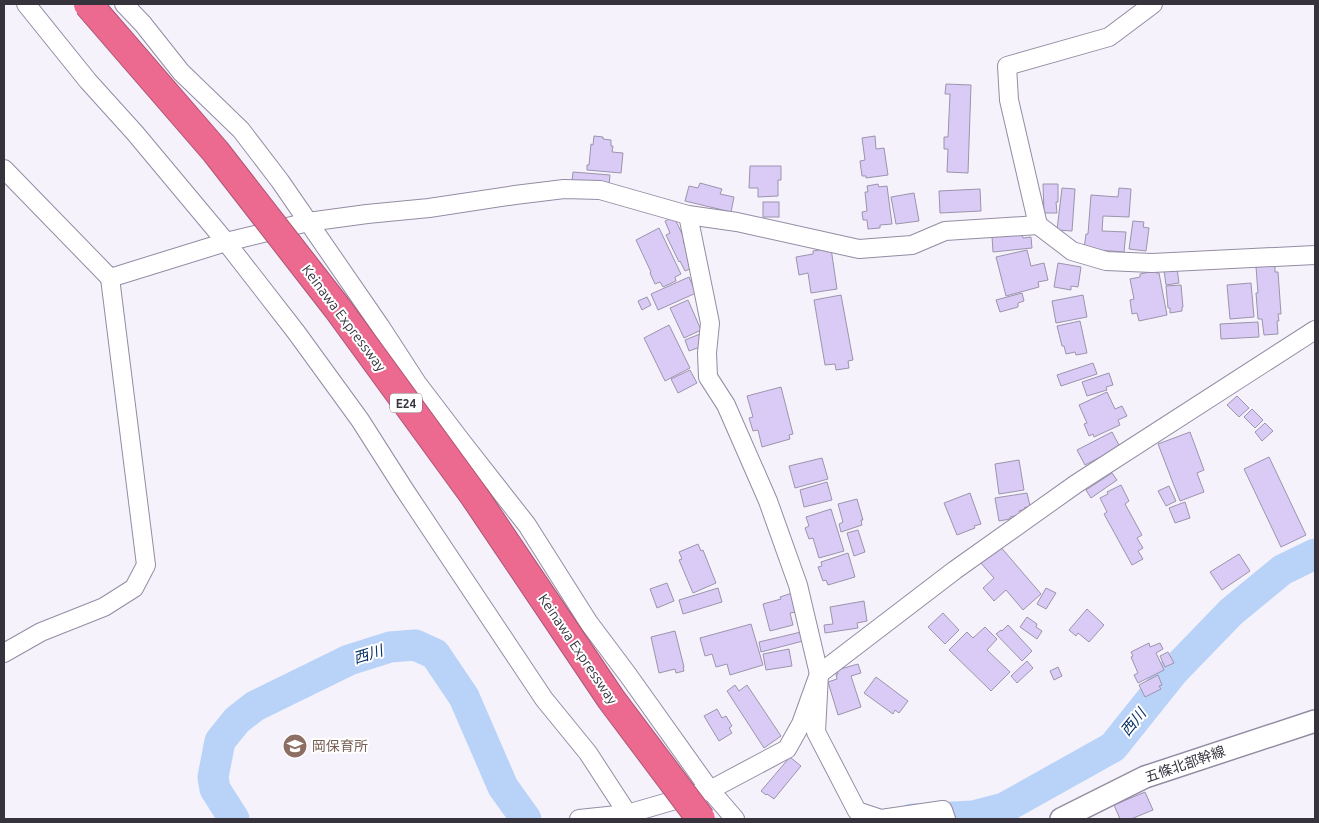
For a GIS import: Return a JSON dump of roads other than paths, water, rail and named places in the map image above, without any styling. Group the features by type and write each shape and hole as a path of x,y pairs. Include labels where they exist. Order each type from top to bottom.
{"highway":[{"name":"Keinawa Expressway","path":"88,4 216,152 338,309 475,497 611,699 701,819"}],"street":[{"path":"26,4 88,81 135,133 226,242 296,332 360,420 544,699 588,753 629,817"},
{"path":"124,4 143,24 181,72 241,130 280,181 417,383 528,525 588,623 628,675 710,790 735,819"},
{"path":"1153,4 1109,37 1006,66 1009,100 1038,225 1072,251 1106,261 1152,263 1315,256"},
{"path":"4,169 110,278 146,565 134,588 104,607 41,632 4,653"},
{"path":"110,278 226,242 308,222 429,208 564,189 600,190 688,215 737,222 859,249 912,244 945,232 1038,225"},
{"path":"688,215 710,323 707,353 708,377 726,405 768,501 798,585 819,674 816,732 857,811 881,819 943,810 946,819"},
{"path":"579,819 629,817 710,790 787,749 801,724 819,674 955,570 1076,484 1315,330"},
{"name":"五條北部幹線","path":"1061,819 1145,777 1315,721"}],"waterway":[{"name":"西川","path":"912,819 973,816 1004,808 1113,747 1173,672 1231,612 1282,570 1315,554"},
{"name":"西川","path":"234,819 215,789 213,777 220,741 237,720 255,706 349,660 390,647 415,645 435,654 464,697 503,787 526,819"}],"place":[{"name":"岡保育所","path":"295,746"}]}
